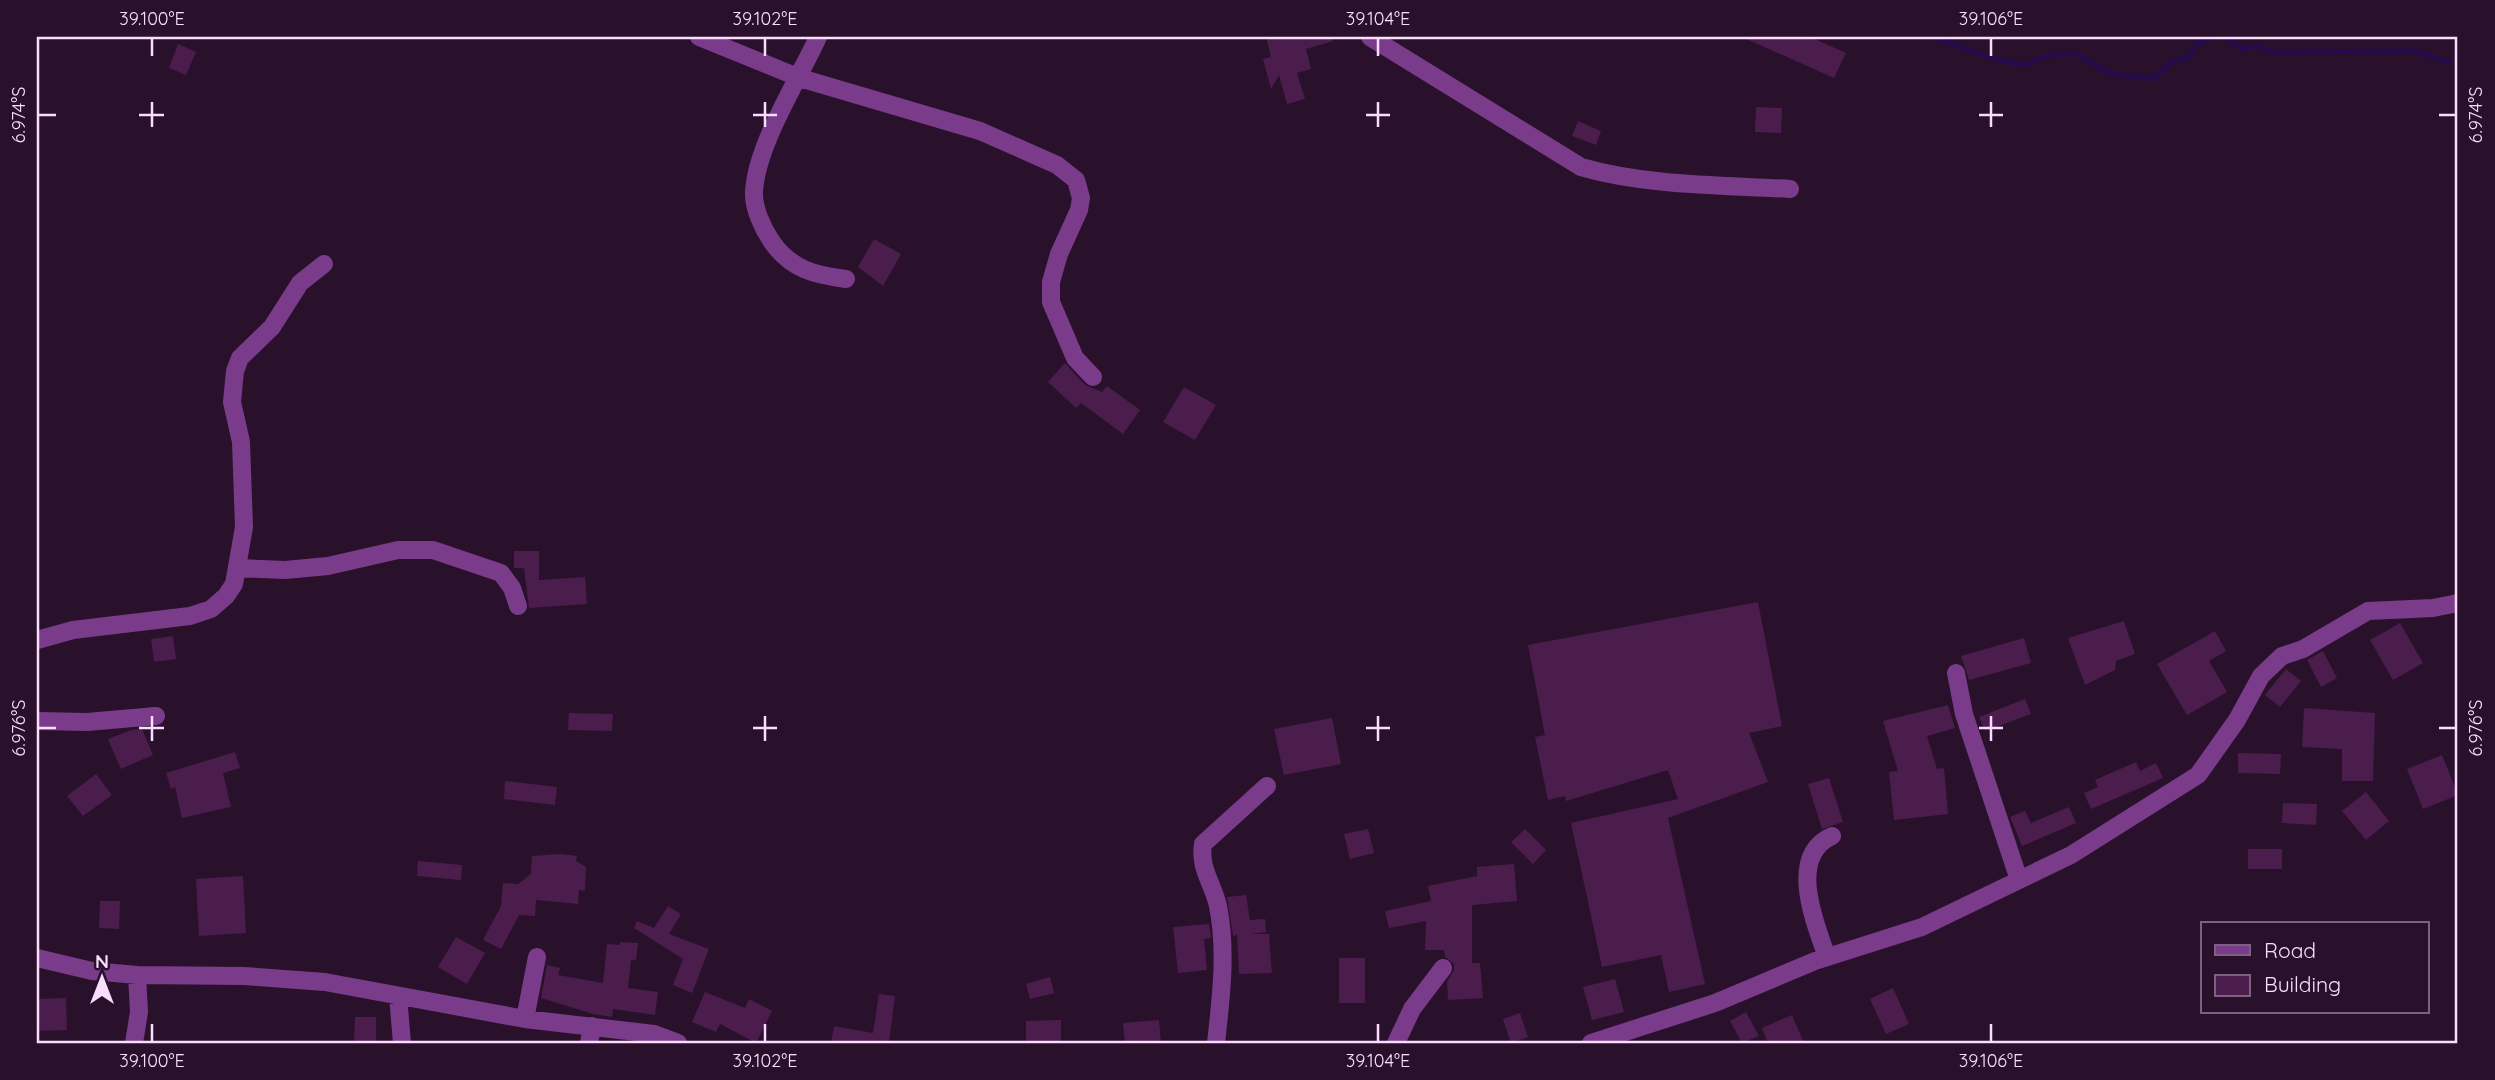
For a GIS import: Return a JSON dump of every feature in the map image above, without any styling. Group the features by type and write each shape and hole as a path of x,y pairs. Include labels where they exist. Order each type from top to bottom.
{"street":[{"path":"699,37 800,78 980,131 1057,165 1076,180 1081,198 1079,210 1059,254 1051,282 1051,302 1075,358 1093,377"},
{"path":"818,37 766,147 754,193 763,228 783,258 811,274 846,279"},
{"path":"1370,37 1581,167 1604,174 1649,179 1790,189"},
{"path":"37,640 73,629 170,619 212,609 234,584 244,527 241,442 232,394 235,371 240,358 272,327 300,282 324,264"},
{"path":"238,568 306,568 398,550 433,550 501,573 512,588 518,606"},
{"path":"1591,1043 1715,1003 1827,957 1922,927 2071,855 2198,775 2237,720 2261,676 2282,656 2303,649 2368,611 2433,608 2458,603"},
{"path":"1956,673 1968,725 2019,880"},
{"path":"37,721 87,722 156,716"},
{"path":"1216,1043 1223,948 1217,904 1201,858 1203,844 1267,786"},
{"path":"1827,957 1815,923 1808,874 1812,853 1823,840 1832,836"},
{"path":"525,1019 537,957"},
{"path":"37,958 92,971 137,975 244,976 325,982 525,1019 591,1035 654,1034 678,1043"},
{"path":"1396,1043 1412,1009 1443,968"},
{"path":"135,1043 139,1012 137,975"},
{"path":"398,996 402,1043"}],"building":[{"path":"1266,37 1332,37 1333,41 1306,49 1311,69 1297,73 1305,99 1287,104 1279,75 1271,89 1263,59 1271,57"},
{"path":"1742,37 1810,37 1846,53 1834,78"},
{"path":"178,44 196,52 186,75 169,68"},
{"path":"1756,107 1782,108 1781,133 1755,132"},
{"path":"1578,121 1601,131 1596,145 1572,136"},
{"path":"874,239 901,254 883,286 858,267"},
{"path":"1065,363 1085,385 1102,392 1107,386 1140,410 1123,434 1081,403 1076,408 1048,382"},
{"path":"1184,387 1216,405 1195,440 1163,422"},
{"path":"514,551 539,551 539,580 585,577 587,604 529,608 524,568 514,568"},
{"path":"1758,602 1782,726 1749,733 1768,782 1668,818 1705,984 1669,992 1661,955 1602,967 1571,823 1678,799 1668,770 1566,801 1565,796 1548,800 1535,737 1545,735 1528,645"},
{"path":"2124,621 2135,654 2116,661 2115,670 2085,685 2068,638"},
{"path":"2400,623 2423,663 2393,680 2370,640"},
{"path":"2215,631 2226,651 2209,661 2227,692 2187,715 2157,664"},
{"path":"173,636 176,659 154,662 151,639"},
{"path":"2024,638 2031,663 1969,680 1961,656"},
{"path":"2323,651 2337,678 2321,687 2307,660"},
{"path":"2286,669 2301,681 2280,707 2265,695"},
{"path":"2025,699 2031,714 1985,731 1979,717"},
{"path":"1948,705 1955,728 1927,736 1937,769 1944,768 1948,814 1894,820 1889,772 1898,771 1883,721"},
{"path":"2304,708 2375,713 2373,781 2342,781 2342,749 2302,747"},
{"path":"569,713 613,714 612,731 568,730"},
{"path":"1332,718 1341,764 1284,775 1274,729"},
{"path":"142,729 153,755 121,769 108,739 131,730"},
{"path":"235,752 240,768 223,773 231,807 182,818 175,787 171,789 166,773"},
{"path":"2238,753 2281,754 2280,774 2238,773"},
{"path":"2442,755 2458,795 2423,809 2407,769"},
{"path":"2136,762 2140,771 2156,763 2163,778 2091,809 2084,793 2098,787 2095,780"},
{"path":"96,774 112,795 83,816 67,796"},
{"path":"1829,778 1843,822 1822,829 1808,784"},
{"path":"505,781 557,787 555,805 504,799"},
{"path":"2366,792 2389,821 2366,840 2342,811"},
{"path":"2283,803 2317,804 2316,825 2282,823"},
{"path":"2069,807 2076,823 2022,846 2010,817 2025,811 2031,823"},
{"path":"1368,829 1374,853 1350,859 1344,834"},
{"path":"1525,829 1546,850 1533,864 1511,842"},
{"path":"2248,849 2282,849 2282,869 2248,869"},
{"path":"532,856 577,856 576,861 586,867 585,891 579,890 578,904 536,900 535,916 519,915 501,949 483,940 501,906 503,883 518,884 531,874"},
{"path":"418,861 462,865 461,880 417,876"},
{"path":"1514,864 1517,901 1472,905 1472,963 1480,963 1483,998 1448,1000 1447,982 1454,970 1454,964 1445,957 1444,950 1425,950 1426,921 1389,928 1385,911 1431,901 1428,886 1477,876 1477,867"},
{"path":"243,876 246,933 199,936 196,879"},
{"path":"1246,895 1250,920 1265,919 1266,932 1251,934 1269,934 1272,973 1239,974 1237,935 1233,936 1227,897"},
{"path":"100,901 120,901 119,929 99,928"},
{"path":"668,906 681,914 669,934 709,949 692,993 673,985 683,959 634,928 637,921 654,928"},
{"path":"1209,924 1211,938 1204,939 1207,970 1178,973 1173,927"},
{"path":"456,937 485,953 467,984 438,967"},
{"path":"620,942 638,943 636,960 631,960 628,988 658,992 655,1015 613,1009 612,1017 541,998 547,965 560,968 558,975 603,983 607,944 620,945"},
{"path":"1339,958 1365,958 1365,1003 1339,1003"},
{"path":"1050,977 1054,993 1030,999 1026,984"},
{"path":"1615,979 1624,1012 1592,1020 1583,987"},
{"path":"1893,988 1909,1024 1886,1034 1870,999"},
{"path":"705,992 745,1008 749,999 772,1011 756,1043 720,1024 716,1032 692,1022"},
{"path":"879,994 895,996 889,1043 831,1043 834,1026 873,1033"},
{"path":"66,998 67,1030 37,1031 37,999"},
{"path":"1746,1012 1759,1036 1742,1043 1730,1021"},
{"path":"1520,1013 1528,1037 1511,1043 1503,1019"},
{"path":"1792,1015 1804,1043 1768,1043 1762,1028"},
{"path":"355,1017 376,1017 376,1043 354,1043"},
{"path":"1061,1020 1061,1043 1026,1043 1026,1021"},
{"path":"1159,1020 1161,1043 1125,1043 1123,1023"}],"waterway":[{"path":"1932,37 1989,57 2023,65 2046,56 2074,53 2109,73 2152,79 2175,60 2188,58 2197,44 2214,37"},
{"path":"2225,37 2242,49 2257,46 2272,52 2413,51 2449,62"}]}
